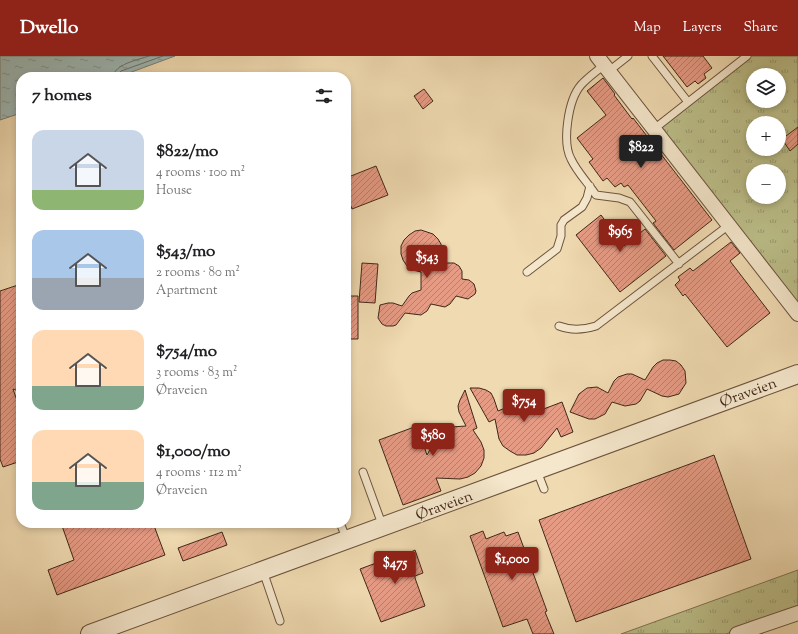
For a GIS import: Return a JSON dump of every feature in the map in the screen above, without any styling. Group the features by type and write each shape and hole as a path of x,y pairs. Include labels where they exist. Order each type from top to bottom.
{"street":[{"path":"604,64 798,314"},
{"name":"Øraveien","path":"90,634 798,374"},
{"path":"737,634 798,613"}],"lane":[{"path":"628,56 604,64 580,85 570,110 567,128 568,151 572,160 596,195 620,198 630,202 679,264"},
{"path":"652,56 688,102"},
{"path":"654,129 747,56"},
{"path":"528,272 557,249 561,236 561,224 582,206 587,198 590,186"},
{"path":"559,326 572,330 596,326 729,225"},
{"path":"537,471 544,488"},
{"path":"363,472 383,527"},
{"path":"342,528 347,540"},
{"path":"263,571 280,621"}],"green space":[{"path":"747,56 798,56 798,315 651,126"},
{"path":"798,570 798,609 726,634 621,634"}],"water":[{"path":"0,56 175,56 132,72 16,72 16,115 0,120"}],"building":[{"path":"663,56 703,56 712,68 704,74 706,78 698,84 695,81 687,87"},
{"path":"603,78 632,119 633,118 712,220 674,250 653,223 656,221 628,185 624,187 621,183 615,187 607,178 603,181 589,162 593,159 577,138 606,115 587,91"},
{"path":"424,89 433,101 423,109 414,96"},
{"path":"798,127 798,144 790,151 786,145 786,136"},
{"path":"376,166 388,195 352,209 351,176"},
{"path":"601,215 624,246 645,229 666,256 620,292 576,235"},
{"path":"421,230 433,234 438,239 441,244 442,251 440,263 454,263 459,266 462,271 462,279 469,280 474,284 476,291 475,294 468,299 456,296 450,304 445,307 431,304 427,311 421,315 405,313 396,325 386,326 382,324 378,318 380,305 393,303 402,306 412,293 421,290 421,272 413,270 407,266 401,254 401,246 409,235 415,231"},
{"path":"731,242 740,253 730,261 770,313 727,347 685,294 683,296 675,285 680,280 678,277 690,268 693,271"},
{"path":"362,263 378,264 375,303 359,302"},
{"path":"16,286 16,390 13,389 16,398 16,463 3,467 0,459 0,291"},
{"path":"351,296 358,296 358,339 351,339"},
{"path":"663,360 676,361 685,371 686,383 679,394 668,397 662,396 647,389 640,401 636,404 625,406 612,402 605,414 595,419 589,419 570,412 579,394 587,388 597,387 608,393 614,381 618,377 627,374 632,374 645,380 653,367"},
{"path":"470,388 479,388 491,393 498,411 517,403 526,402 535,405 541,410 562,402 573,432 561,437 557,428 541,448 534,453 517,455 503,446 499,439 495,419 489,422"},
{"path":"465,390 477,428 473,430 481,442 484,450 484,458 481,466 475,473 468,477 460,479 436,478 441,491 403,505 379,440 417,426 427,455 437,437 443,431 451,427 466,426 459,412 458,406"},
{"path":"714,455 751,559 576,622 539,520"},
{"path":"63,528 155,528 165,555 57,595 48,570 74,560"},
{"path":"483,531 486,539 504,532 506,536 518,532 554,634 533,634 527,619 503,627 470,536"},
{"path":"222,532 227,545 183,561 178,548"},
{"path":"415,550 423,573 415,576 415,578 425,606 381,622 360,569"}]}
